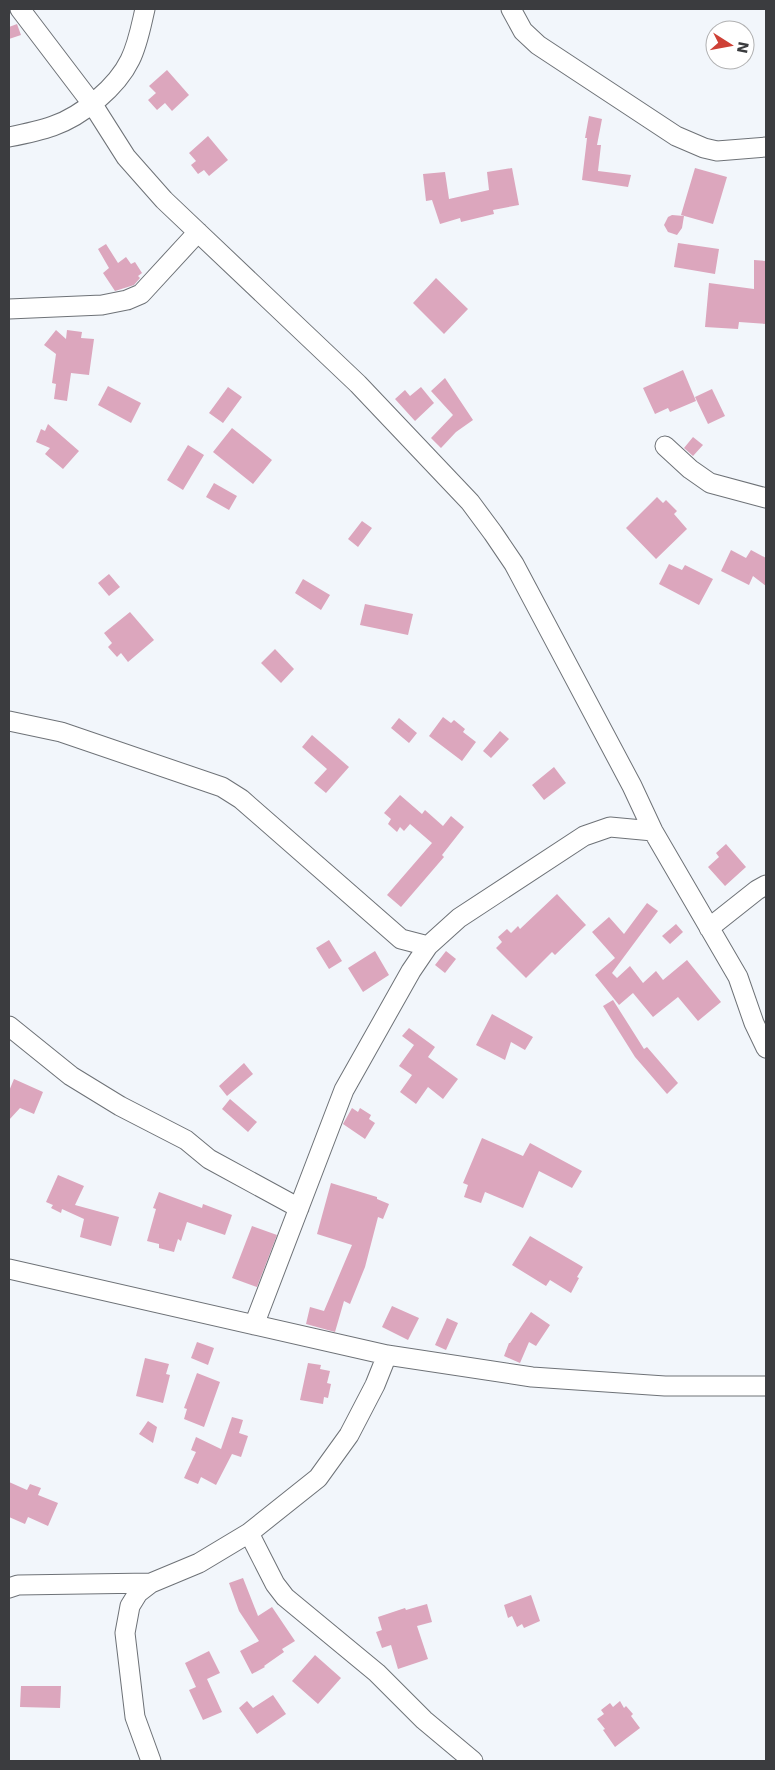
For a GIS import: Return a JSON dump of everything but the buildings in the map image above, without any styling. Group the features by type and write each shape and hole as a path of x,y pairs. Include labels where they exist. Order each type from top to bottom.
{"street":[{"path":"20,9 92,105 126,157 164,200 358,384 470,502 487,525 519,573 632,786 653,830 738,977 754,1023 766,1048"},
{"path":"9,137 54,126 92,105 113,84 129,63 137,45 146,9"},
{"path":"511,9 523,31 538,45 676,136 704,148 717,151 766,147"},
{"path":"9,309 102,305 127,300 141,294 198,232"},
{"path":"665,446 690,469 710,483 766,498"},
{"path":"9,721 61,732 222,787 241,799 401,939 428,946"},
{"path":"254,1325 344,1090 411,971 428,946 459,918 584,836 610,827 653,830"},
{"path":"709,928 766,885"},
{"path":"401,939 411,971"},
{"path":"9,1026 71,1076 120,1106 186,1140 209,1159 299,1208"},
{"path":"9,1269 387,1355 532,1377 665,1386 766,1386"},
{"path":"152,1761 135,1717 124,1633 130,1606 138,1592 151,1583 199,1563 249,1533 318,1478 349,1435 375,1385 387,1355"},
{"path":"249,1533 275,1584 285,1597 377,1673 424,1720 473,1761"},
{"path":"9,1588 18,1585 151,1583"}]}
